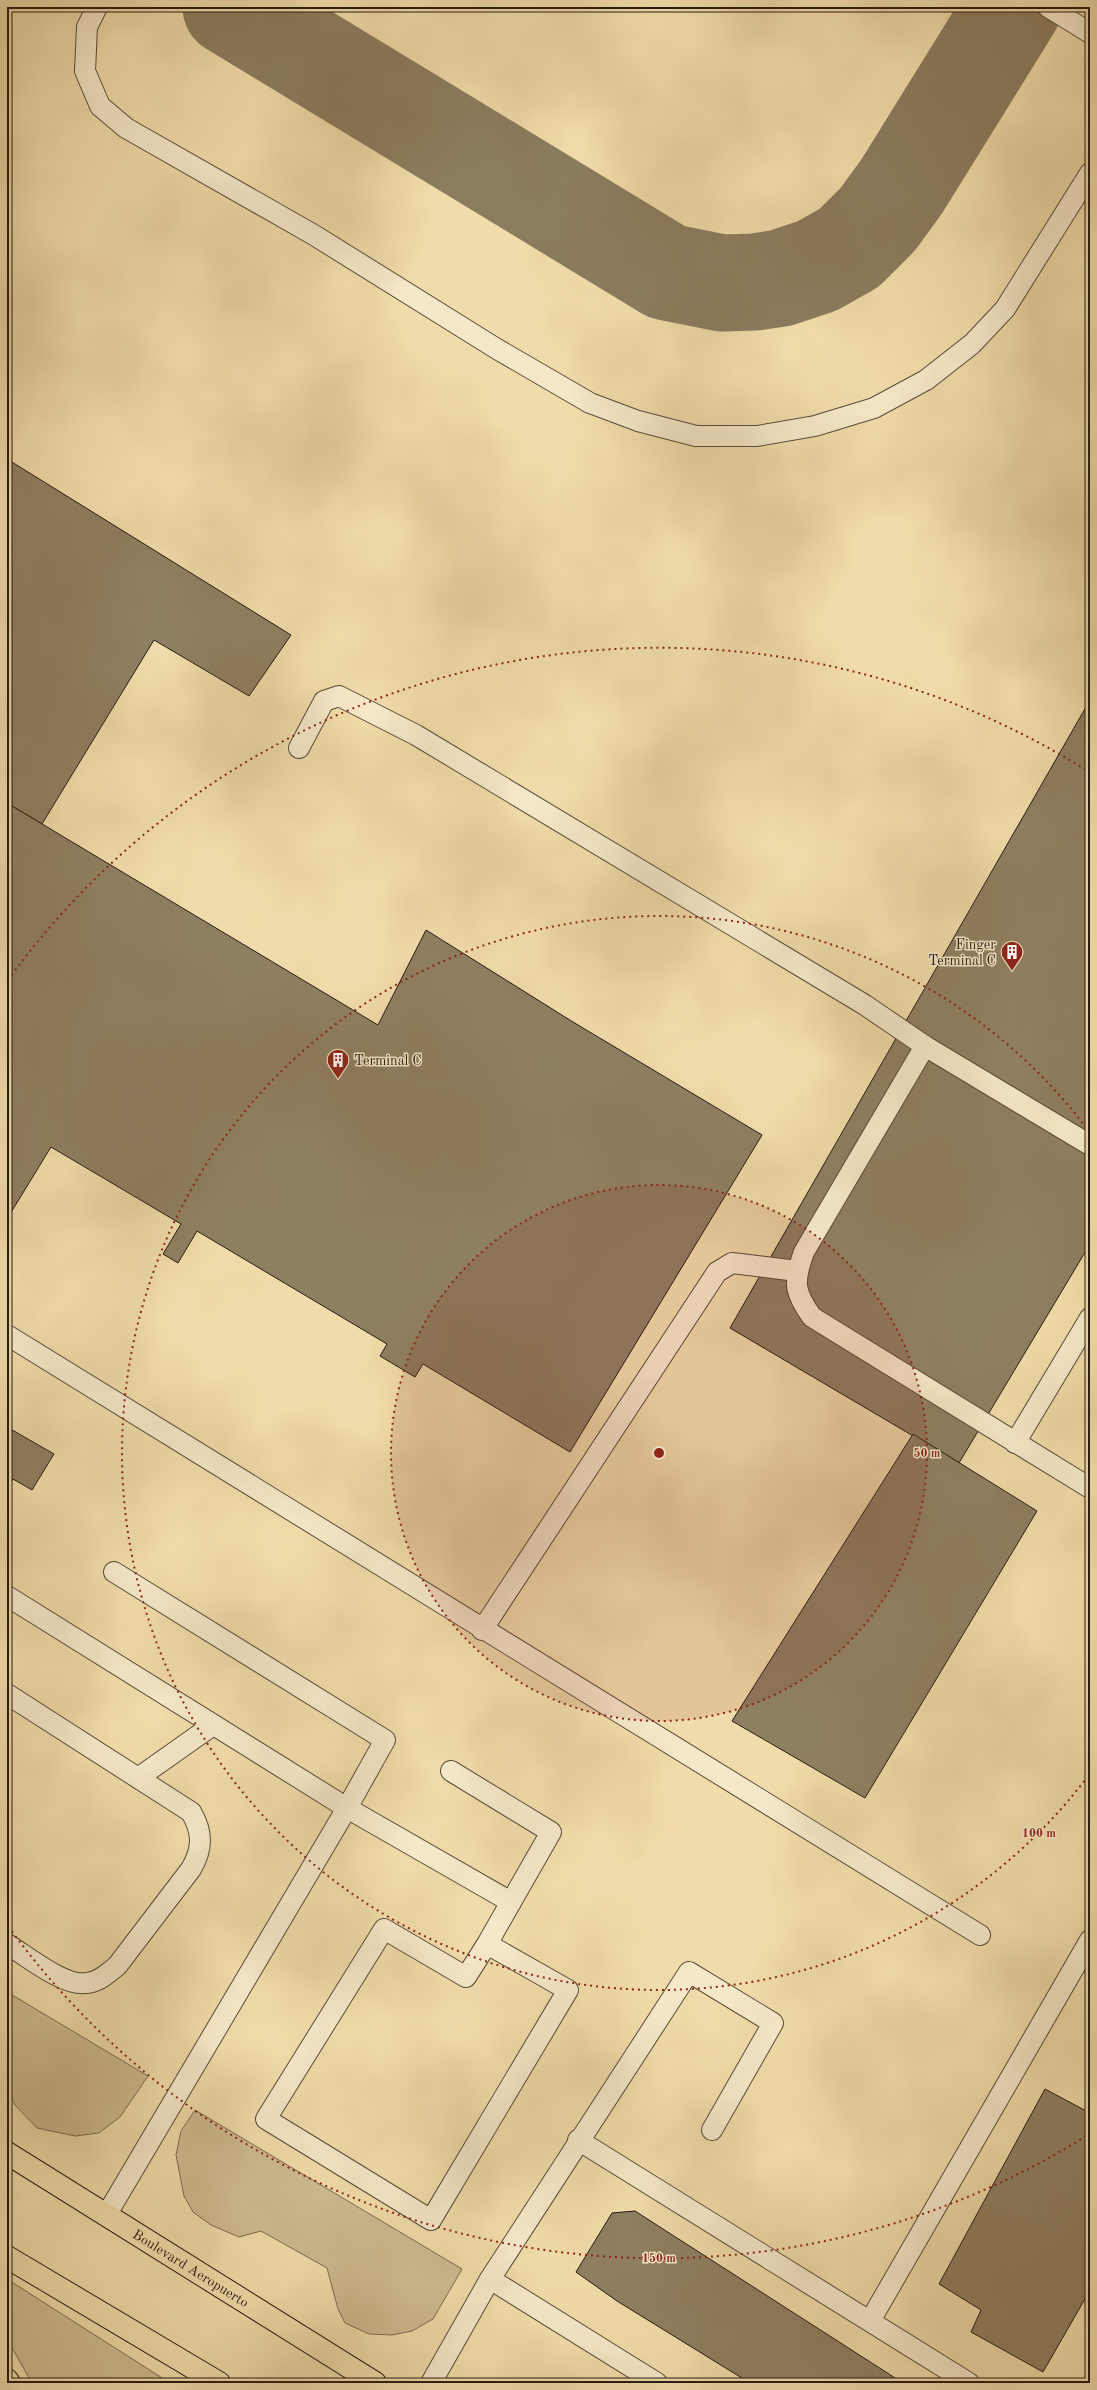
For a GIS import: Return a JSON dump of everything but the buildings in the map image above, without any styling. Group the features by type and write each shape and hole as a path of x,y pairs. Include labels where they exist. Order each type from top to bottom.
{"highway":[{"name":"Boulevard Aeropuerto","path":"7,2154 107,2214 374,2383"},
{"path":"7,2257 219,2383"}],"lane":[{"path":"97,7 87,27 85,71 100,106 126,128 314,235 497,349 590,403 638,421 696,436 757,436 815,426 874,408 926,380 972,344 1005,309 1090,173"},
{"path":"1048,7 1090,33"},
{"path":"299,748 324,701 339,696 416,735 865,1005 925,1046 1090,1145"},
{"path":"925,1046 815,1234 797,1271 798,1297 812,1317 1090,1488"},
{"path":"482,1630 717,1272 732,1263 797,1271"},
{"path":"1015,1443 1090,1318"},
{"path":"7,1335 482,1630 980,1935"},
{"path":"107,2214 348,1808 385,1740 114,1572"},
{"path":"7,1596 348,1808 511,1902"},
{"path":"7,1694 191,1812 199,1826 199,1856 191,1869 117,1966 103,1977 88,1983 69,1982 7,1944"},
{"path":"138,1778 213,1725"},
{"path":"451,1771 551,1832 487,1944 466,1977 384,1929 266,2119 431,2220 568,1990 487,1944"},
{"path":"870,2321 1090,1940"},
{"path":"431,2383 490,2279 578,2140 689,1972 773,2023 712,2130"},
{"path":"578,2140 969,2383"},
{"path":"490,2279 657,2383"}],"shaded area":[{"path":"7,1992 148,2076 120,2117 99,2133 75,2136 37,2128 15,2105 7,2088"},
{"path":"195,2110 462,2269 433,2319 412,2331 392,2335 369,2334 345,2323 338,2309 327,2268 261,2231 239,2237 211,2225 193,2212 184,2196 176,2155 181,2131"},
{"path":"7,2279 170,2383 32,2383 7,2339"}],"taxiway":[{"path":"231,7 667,272 722,283 755,282 781,278 817,266 849,248 878,219 902,186 1013,7"}],"place":[{"name":"Finger Terminal C","path":"1012,972"},
{"name":"Terminal C","path":"338,1080"}]}
